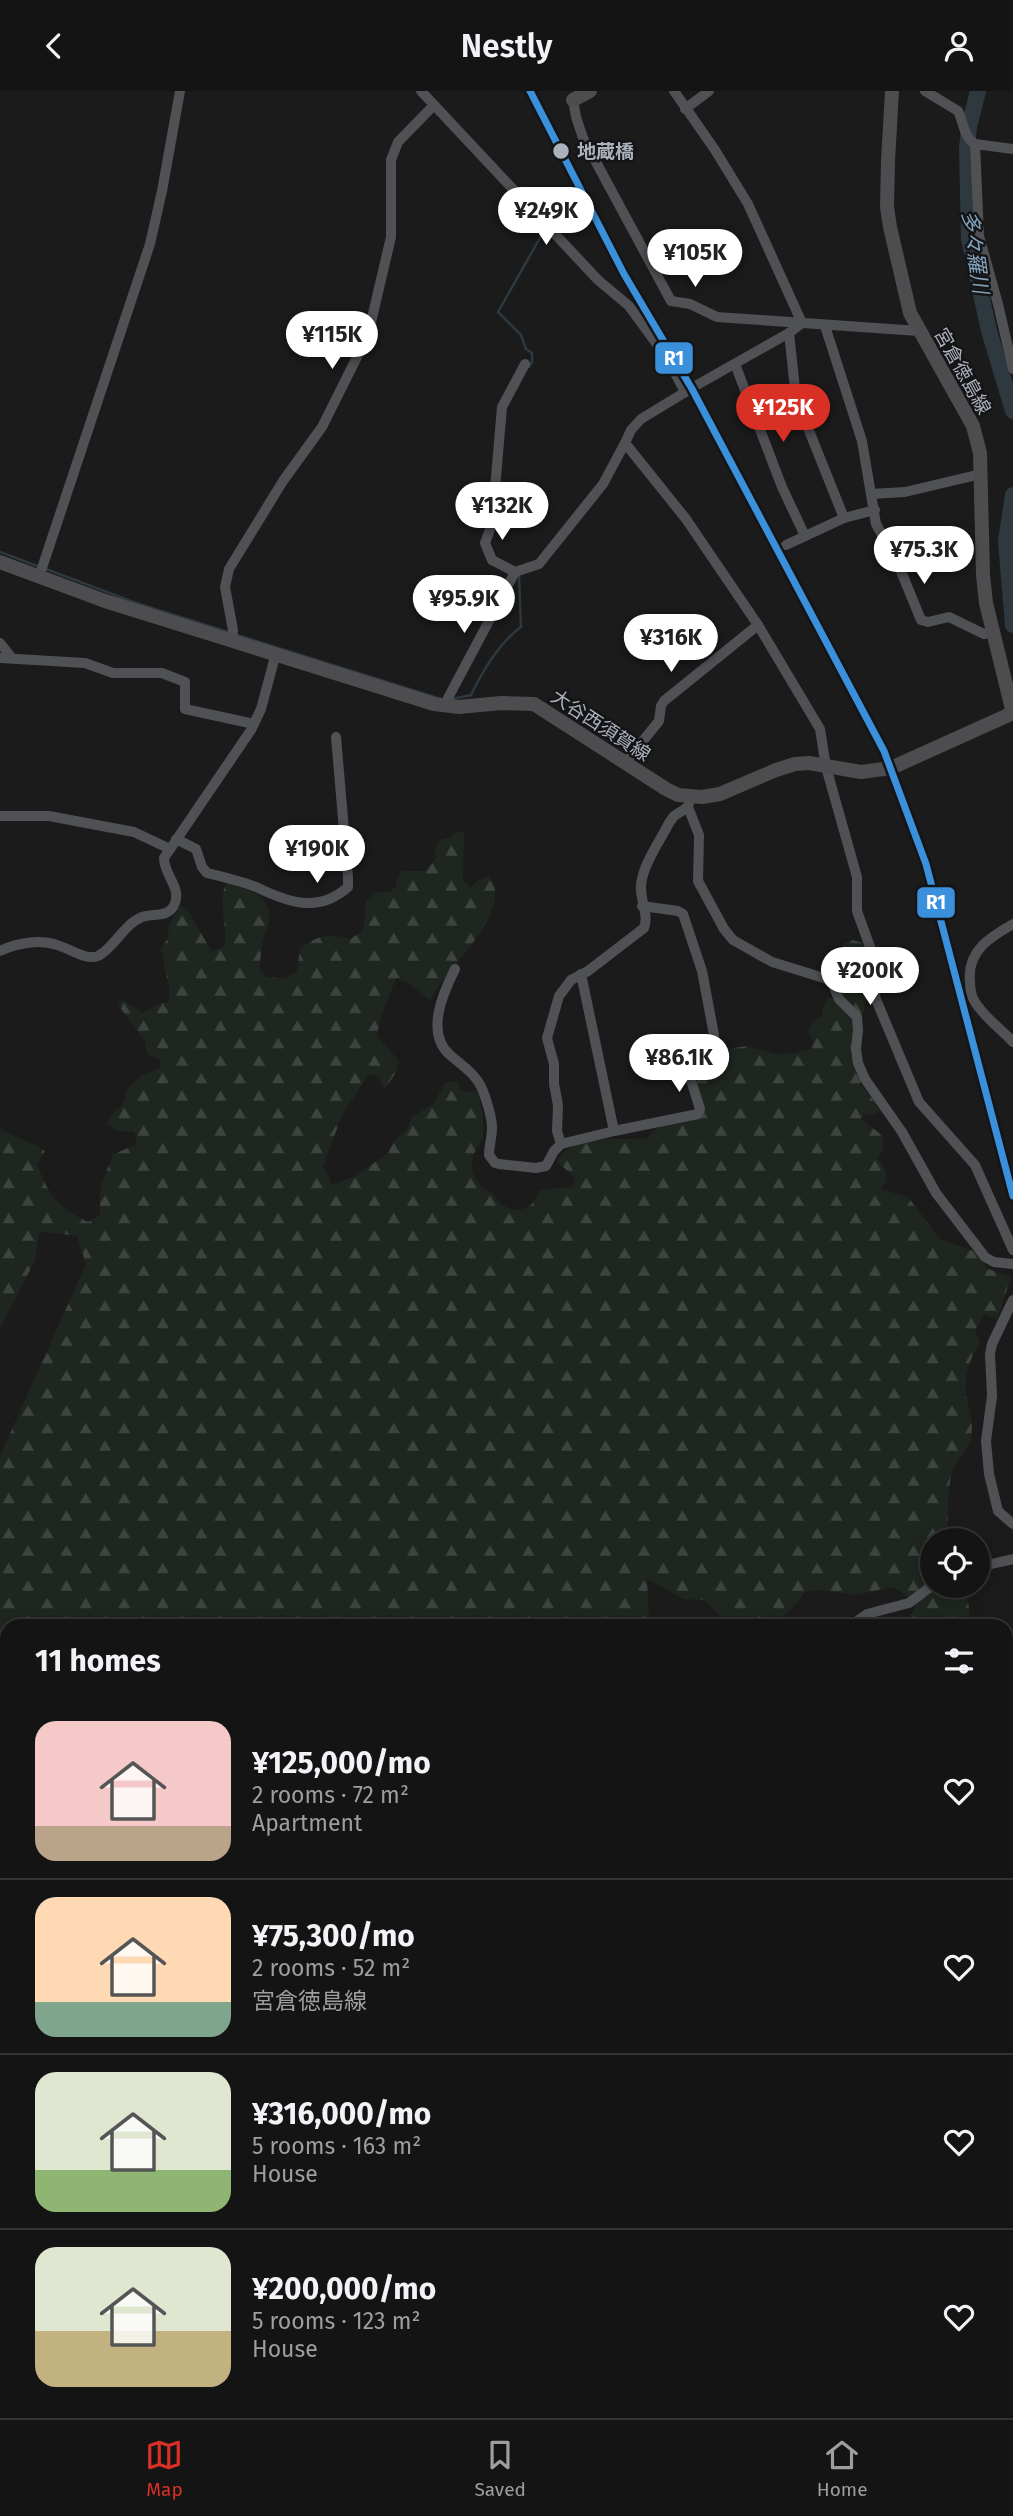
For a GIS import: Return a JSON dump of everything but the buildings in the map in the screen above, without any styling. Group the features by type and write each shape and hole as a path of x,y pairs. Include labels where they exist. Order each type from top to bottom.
{"main road":[{"path":"573,100 590,91"},
{"name":"宮倉徳島線","path":"892,91 887,207 905,297 919,331 973,426 980,453 983,575 992,633 1013,713"},
{"name":"大谷西須賀線","path":"0,562 105,601 448,707 501,703 534,704 689,802"},
{"path":"689,802 720,794 795,764 861,772 891,768 1013,713"}],"street":[{"path":"38,577 150,244 180,91"},
{"path":"421,91 598,280 629,306 667,358 685,392"},
{"path":"674,91 748,204 802,323"},
{"path":"685,109 709,91"},
{"path":"925,91 958,111 963,131 974,143 1013,149"},
{"path":"573,100 583,138 671,301 690,304 716,317 919,331"},
{"path":"232,639 233,630 225,587 229,569 283,481 322,426 368,335 391,237 391,160 398,142 434,105"},
{"path":"974,143 979,236 999,304 1013,369"},
{"path":"448,707 448,698 515,572 539,564 603,484 631,430 641,419 802,323"},
{"path":"825,325 862,442 876,524 898,564 921,620 928,622 949,617 984,634 992,633"},
{"path":"789,333 796,398 844,518"},
{"path":"735,363 782,487 805,536"},
{"path":"515,572 492,560 485,543 492,524 502,407 525,364"},
{"path":"625,443 685,519 758,625 820,729 826,767 857,877 857,911 878,968 874,997 919,1102 975,1165 1013,1250"},
{"path":"871,494 905,492 981,474"},
{"path":"786,545 844,518 875,510"},
{"path":"625,763 659,721 664,701 758,625"},
{"path":"0,643 6,658 85,663 113,673 162,673 185,682 186,709 254,724"},
{"path":"0,951 43,942 88,957 98,955 143,916 164,914 172,910 176,902 176,888 164,868 164,859 254,724 261,709 276,653"},
{"path":"0,816 49,816 134,832 196,849 202,867 208,873 256,888 268,895 304,904 339,895 348,887 336,737"},
{"path":"561,1144 557,1131 555,1064 547,1038 561,992 571,980 593,968 644,927 646,917 640,898 642,879 669,823 689,802 699,835 698,881 724,929 733,940 772,962 817,975 833,985 839,999 857,1017 859,1030 856,1049 858,1063 865,1079 902,1132 936,1193 985,1257 994,1262 1013,1264"},
{"path":"455,969 440,1001 440,1036 447,1053 471,1072 483,1090 491,1116 489,1150 492,1160 499,1164 542,1167 550,1162 554,1151 561,1144 698,1114 700,1109 690,1077 688,1058 695,1050 713,1041 714,1035 702,971 683,914 642,906"},
{"path":"1013,924 983,943 969,970 971,994 976,1004 1013,1042"},
{"path":"581,974 614,1131"},
{"path":"1013,1300 990,1354 992,1397 986,1441 989,1474 998,1511 1013,1524"},
{"path":"990,1564 1013,1559"},
{"path":"860,1619 867,1614 909,1604 920,1595"}],"green space":[{"path":"456,832 464,832 463,881 471,888 478,880 489,876 495,887 491,913 475,940 446,975 430,1000 409,983 396,978 380,1020 377,1036 399,1061 397,1071 384,1090 379,1077 369,1074 342,1115 323,1167 331,1185 354,1177 388,1153 394,1141 408,1128 411,1118 434,1103 445,1083 452,1081 459,1083 460,1090 477,1090 483,1116 483,1139 472,1161 475,1178 501,1204 515,1210 526,1208 534,1202 538,1192 572,1187 576,1178 557,1162 564,1152 574,1146 598,1140 648,1138 659,1126 694,1118 702,1100 696,1078 697,1069 704,1057 746,1046 777,1054 812,1049 813,1041 808,1031 813,1022 823,1015 822,1009 827,998 835,998 837,983 834,971 844,943 853,940 862,943 871,966 872,984 868,986 864,1012 857,1027 862,1075 860,1084 880,1111 872,1115 864,1114 861,1119 883,1136 883,1149 878,1158 885,1170 887,1181 880,1189 908,1197 940,1239 973,1251 985,1261 985,1268 1011,1277 997,1319 985,1314 975,1330 980,1343 968,1367 966,1380 972,1430 968,1446 955,1466 951,1479 947,1528 920,1528 920,1598 967,1598 968,1619 909,1619 916,1605 893,1587 856,1595 821,1590 806,1591 781,1619 725,1619 704,1600 684,1599 647,1579 649,1619 0,1619 0,1456 86,1264 77,1236 39,1231 35,1260 0,1329 0,1128 45,1151 37,1164 50,1192 61,1205 88,1222 100,1215 100,1189 113,1154 136,1145 135,1132 117,1131 107,1123 123,1105 127,1090 141,1075 161,1068 160,1059 148,1055 145,1041 118,1005 122,1000 143,1013 158,1004 169,1002 169,987 161,949 168,938 169,924 181,905 189,912 212,952 225,946 223,898 226,883 258,895 267,906 269,914 259,968 267,977 284,979 297,971 300,949 312,941 329,936 350,939 363,931 366,902 374,892 389,892 396,887 397,878 403,871 425,871 436,858 434,849 440,840 449,838"}],"waterway":[{"name":"多々羅川","path":"978,91 969,127 967,149 969,239 989,331 1013,411"},
{"path":"529,367 532,353 526,349 521,335 498,312 545,229"},
{"name":"多々羅川","path":"1013,495 1006,541 1013,625"},
{"path":"0,552 40,567"},
{"path":"46,569 136,603 228,632"},
{"path":"452,699 471,695 492,658 521,627 519,575"},
{"path":"234,634 438,698"}],"transit line":[{"name":"R1","path":"530,91 624,274 692,389 884,751 926,864 1013,1196"}],"place":[{"name":"地蔵橋","path":"561,151"}]}
